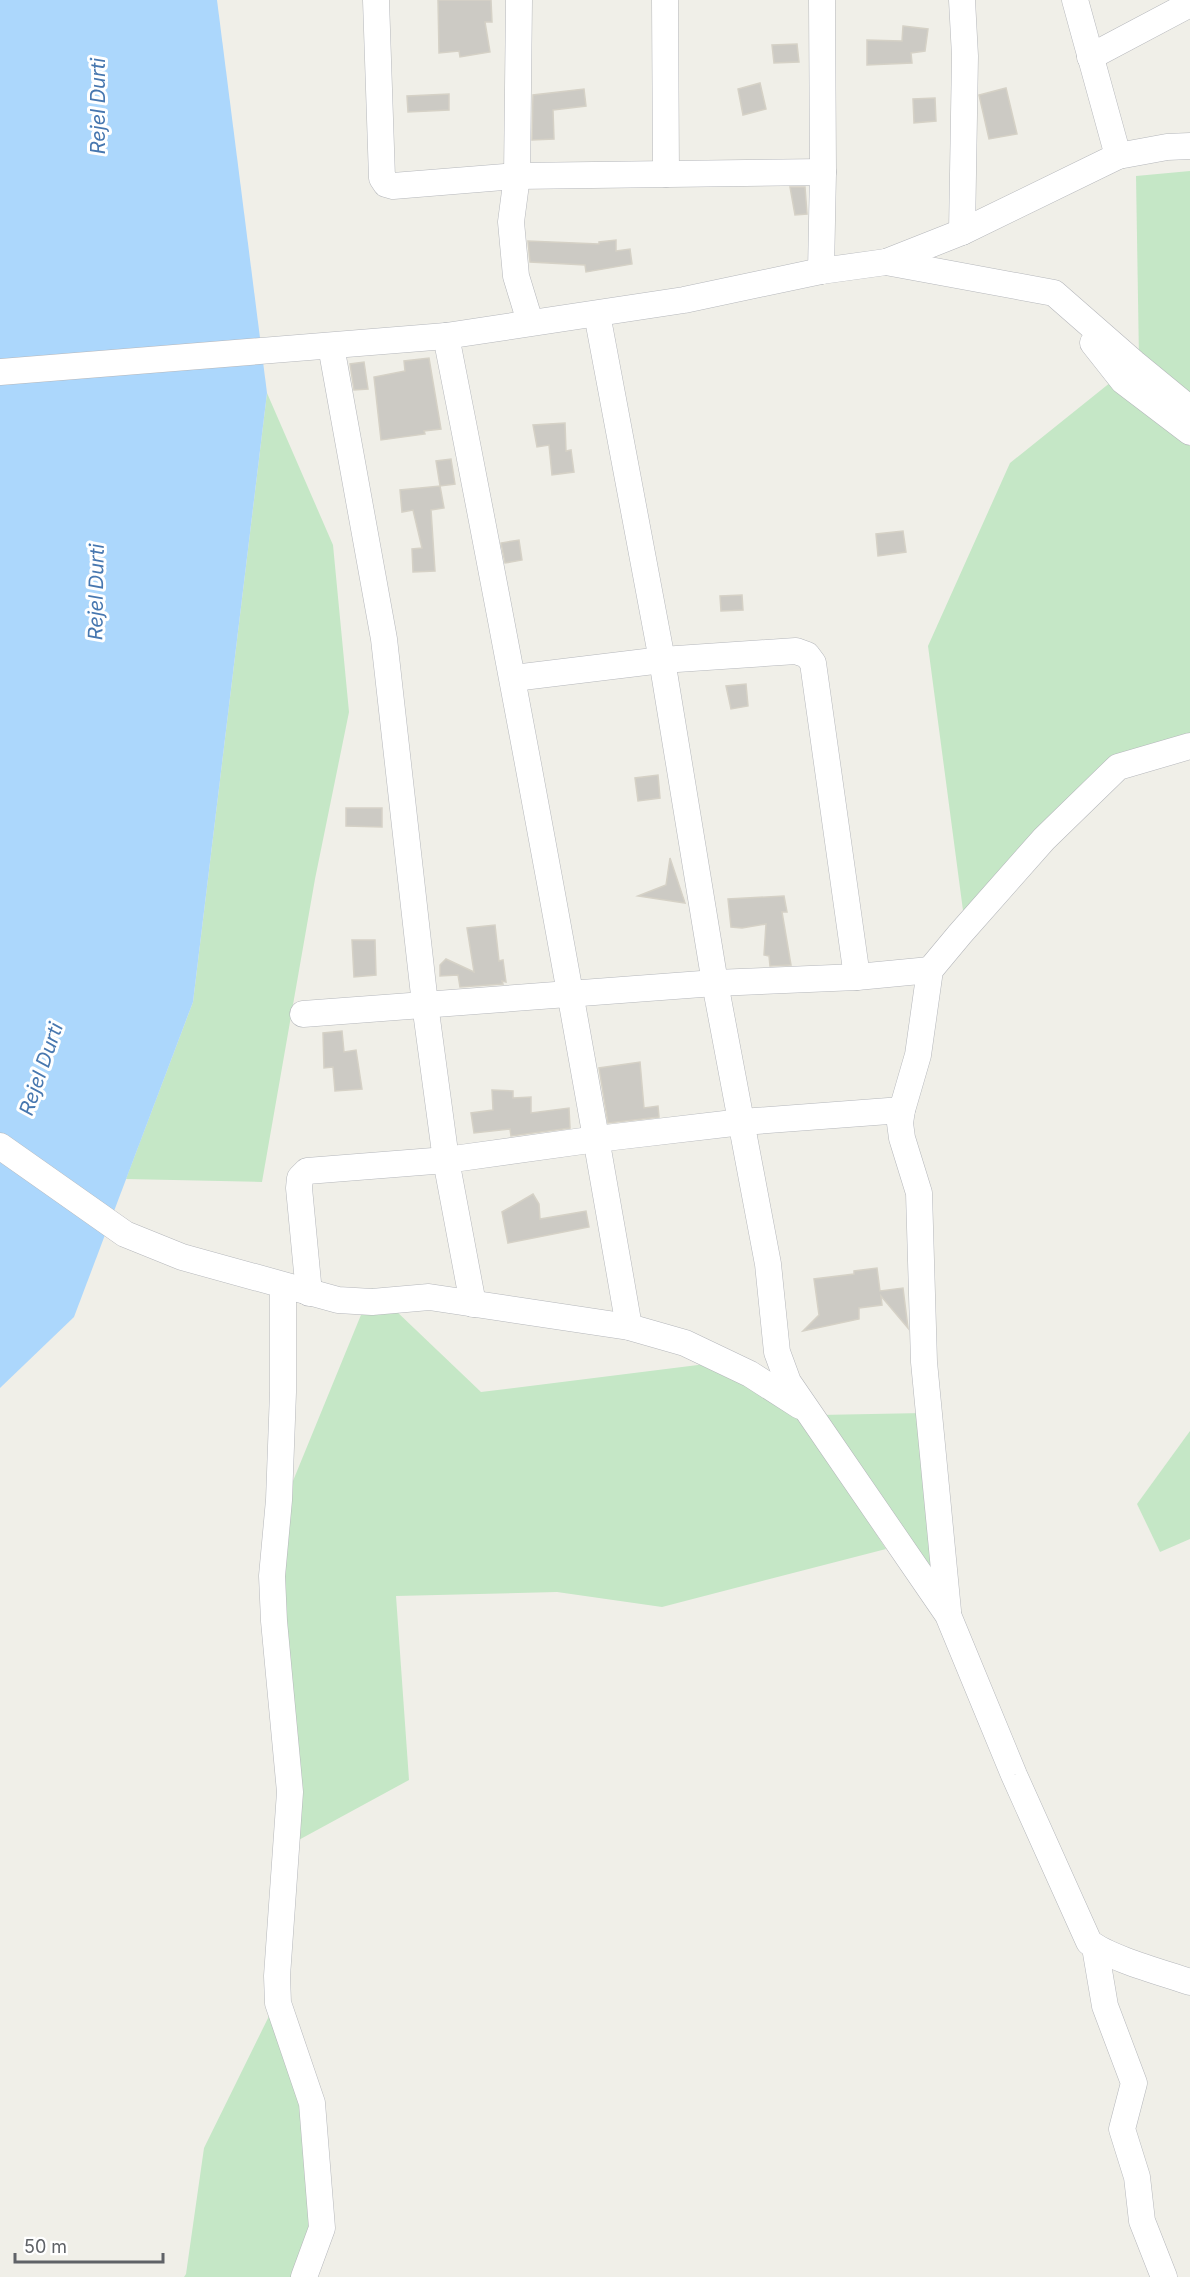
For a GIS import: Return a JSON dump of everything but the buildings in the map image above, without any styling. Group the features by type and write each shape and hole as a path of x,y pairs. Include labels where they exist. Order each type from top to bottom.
{"street":[{"path":"376,0 382,178 386,184 393,186 517,176 823,172"},
{"path":"519,0 517,176 511,222 516,276 530,322"},
{"path":"665,0 666,174"},
{"path":"821,271 822,0"},
{"path":"962,0 965,56 962,232"},
{"path":"1075,0 1118,156"},
{"path":"1090,57 1190,4"},
{"path":"0,372 446,336 684,300 821,271 886,262 962,232 1118,156 1167,147 1190,146"},
{"path":"886,262 1054,293 1190,409"},
{"path":"1054,293 1123,381 1190,432"},
{"path":"597,314 662,660 715,983 768,1263 777,1352 788,1382 948,1615 1014,1775 1089,1942 1095,1947 1190,1982"},
{"path":"446,336 514,678 629,1327"},
{"path":"331,346 384,639 424,1004 446,1160 473,1304"},
{"path":"514,678 662,660 796,651 807,655 813,663 857,977"},
{"path":"948,1615 924,1362 919,1193 902,1138 900,1123 918,1055 930,970 1044,839 1118,767 1190,746"},
{"path":"303,1014 715,983 857,977 930,970"},
{"path":"309,1293 300,1178 307,1171 446,1160 742,1122 902,1110"},
{"path":"0,1146 125,1234 182,1257 309,1293 349,1300 372,1302 429,1297 629,1327 685,1343 750,1374 808,1410"},
{"path":"283,1286 283,1392 279,1500 272,1576 290,1792 277,1976 278,2003 312,2103 313,2114 322,2228 304,2277"},
{"path":"1095,1947 1105,2006 1134,2083 1122,2129 1137,2177 1142,2221 1164,2277"}],"green space":[{"path":"1190,171 1190,408 1139,360 1136,176"},
{"path":"1111,382 1190,446 1190,740 1113,761 964,918 928,646 1010,463"},
{"path":"267,393 333,545 349,712 315,879 262,1182 126,1179 193,1002"},
{"path":"372,1288 481,1392 706,1364 800,1416 886,1549 662,1607 557,1592 396,1596 409,1780 295,1842 279,1592 286,1498"},
{"path":"924,1413 938,1586 819,1415"},
{"path":"1190,1431 1190,1539 1160,1552 1137,1504"},
{"path":"273,2008 305,2103 317,2228 300,2277 184,2277 204,2148"}],"water":[{"name":"Rejel Durti","path":"0,0 217,0 267,393 193,1002 74,1317 0,1388"}]}
